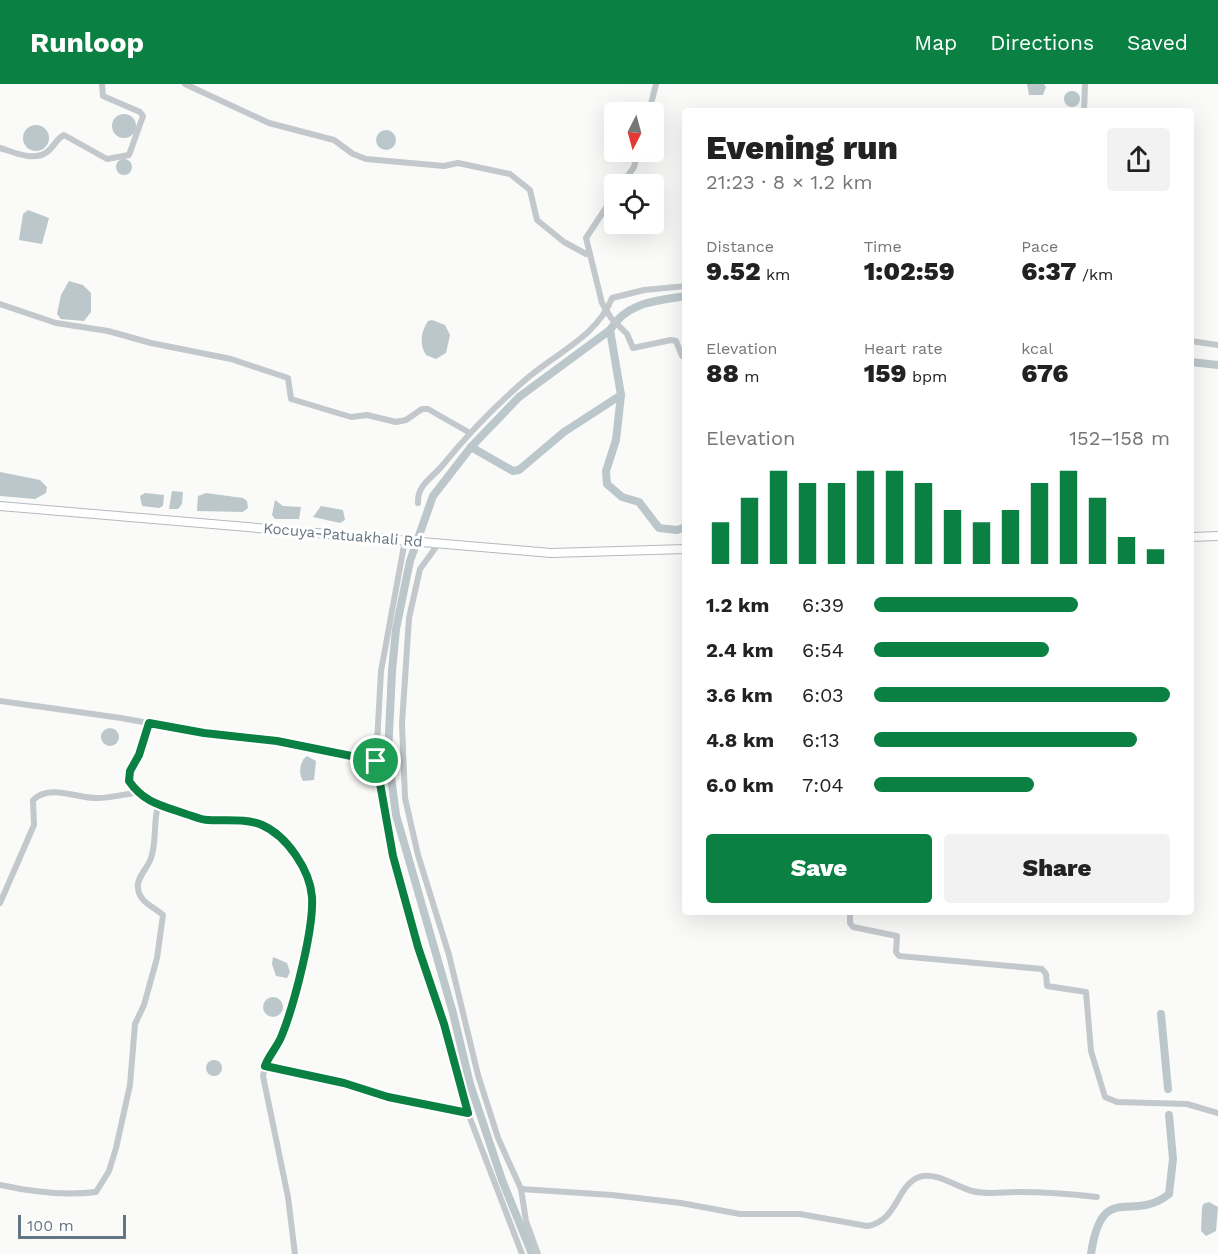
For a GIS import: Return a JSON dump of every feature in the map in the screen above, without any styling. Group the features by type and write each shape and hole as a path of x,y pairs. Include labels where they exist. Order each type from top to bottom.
{"main road":[{"name":"Kocuya-Patuakhali Rd","path":"0,506 551,553 682,549"},
{"path":"1194,537 1218,536"}],"street":[{"path":"0,148 33,157 47,152 58,138 64,135 107,159 129,155 143,116 140,112 104,96 102,84"},
{"path":"184,84 269,123 334,140 353,154 366,159 444,166 458,163 510,174 530,190 537,220 564,242 586,254"},
{"path":"652,102 656,84"},
{"path":"1084,108 1085,84"},
{"path":"604,211 586,238 602,303 609,315 622,328 633,348 671,340 676,341 682,356"},
{"path":"418,502 425,483 470,433 525,380 609,315 612,298 644,290 682,286"},
{"path":"0,304 56,322 108,331 260,367 288,378 291,399 310,407 351,417 372,416 396,422 406,420 422,409 428,409 470,433"},
{"path":"1194,341 1218,345"},
{"path":"407,540 381,671 376,761 393,856 418,947 444,1024 468,1113 522,1254"},
{"path":"436,543 420,569 409,618 402,724 405,798 417,855 449,955 478,1075 498,1138 521,1189 526,1221 538,1254"},
{"path":"0,700 204,733 277,741 376,761"},
{"path":"149,723 139,755 130,771 129,781 137,793 158,806 207,820 222,819 263,825 285,842 298,856 312,896 309,926 291,1009 282,1037 265,1066 262,1076 290,1208 295,1254"},
{"path":"0,903 34,825 33,801 38,795 61,793 99,798 137,793"},
{"path":"0,1185 41,1193 96,1192 109,1171 130,1085 135,1024 144,1005 160,942 163,915 141,898 138,889 138,880 149,864 155,842 158,806"},
{"path":"850,915 850,923 854,927 897,936 896,952 899,956 1042,969 1046,974 1047,986 1086,992 1091,1051 1105,1097 1117,1102 1187,1104 1218,1113"},
{"path":"265,1066 344,1083 397,1099 468,1113"},
{"path":"521,1189 612,1195 681,1203 740,1214 800,1214 867,1226 875,1225 892,1213 909,1185 917,1178 924,1176 944,1179 972,1191 993,1195 1015,1192 1097,1197"}],"shaded area":[{"path":"1027,84 1044,84 1046,87 1043,95 1029,95"},
{"path":"1069,91 1075,91 1080,99 1078,105 1069,107 1064,102 1064,96"},
{"path":"124,114 132,118 136,126 132,134 124,138 116,134 112,126 116,118"},
{"path":"36,125 45,129 49,138 45,147 36,151 27,147 23,138 27,129"},
{"path":"386,130 393,133 396,140 393,147 386,150 379,147 376,140 379,133"},
{"path":"124,159 132,167 124,175 116,167"},
{"path":"28,210 49,218 42,244 19,240 23,214"},
{"path":"69,281 83,285 91,293 91,312 84,321 61,319 57,314 61,295"},
{"path":"432,320 445,325 450,335 446,353 436,359 426,355 422,342 422,334 426,325"},
{"path":"0,472 40,480 47,487 46,493 35,499 0,496"},
{"path":"172,491 183,492 182,504 178,509 169,509"},
{"path":"145,493 164,495 163,506 159,508 142,506 140,496"},
{"path":"206,493 243,498 247,501 248,508 243,512 197,511 198,496"},
{"path":"275,500 283,506 301,507 299,519 275,519 272,515"},
{"path":"321,506 343,510 345,520 340,523 313,517"},
{"path":"110,728 116,731 119,737 116,743 110,746 104,743 101,737 104,731"},
{"path":"307,756 316,761 314,780 303,781 300,767"},
{"path":"273,957 287,963 290,972 287,978 276,976 272,964"},
{"path":"273,997 280,1000 283,1007 280,1014 273,1017 266,1014 263,1007 266,1000"},
{"path":"211,1060 217,1060 222,1068 220,1074 211,1076 206,1071 206,1065"},
{"path":"1209,1202 1218,1207 1216,1231 1206,1236 1201,1231 1202,1208 1203,1204"}],"waterway":[{"path":"532,1254 502,1180 470,1084 453,1013 396,815 388,754 396,629 410,561 433,496 471,447 519,397 610,330 633,308 663,299 682,297"},
{"path":"610,330 621,395 616,440 606,471 607,484 622,497 639,502 659,528 682,528"},
{"path":"1194,362 1218,365"},
{"path":"471,447 513,471 519,470 564,432 621,395"},
{"path":"1161,1014 1168,1089"},
{"path":"1091,1254 1096,1231 1103,1217 1111,1210 1155,1202 1169,1194 1173,1159 1169,1115"}],"route":[{"path":"149,723 204,733 277,741 342,756 376,761 393,856 418,947 444,1024 468,1113 388,1097 344,1083 265,1066 282,1037 291,1009 309,926 312,896 298,856 285,842 263,825 222,819 207,820 158,806 137,793 129,781 130,771 139,755 143,735 149,723"}]}
